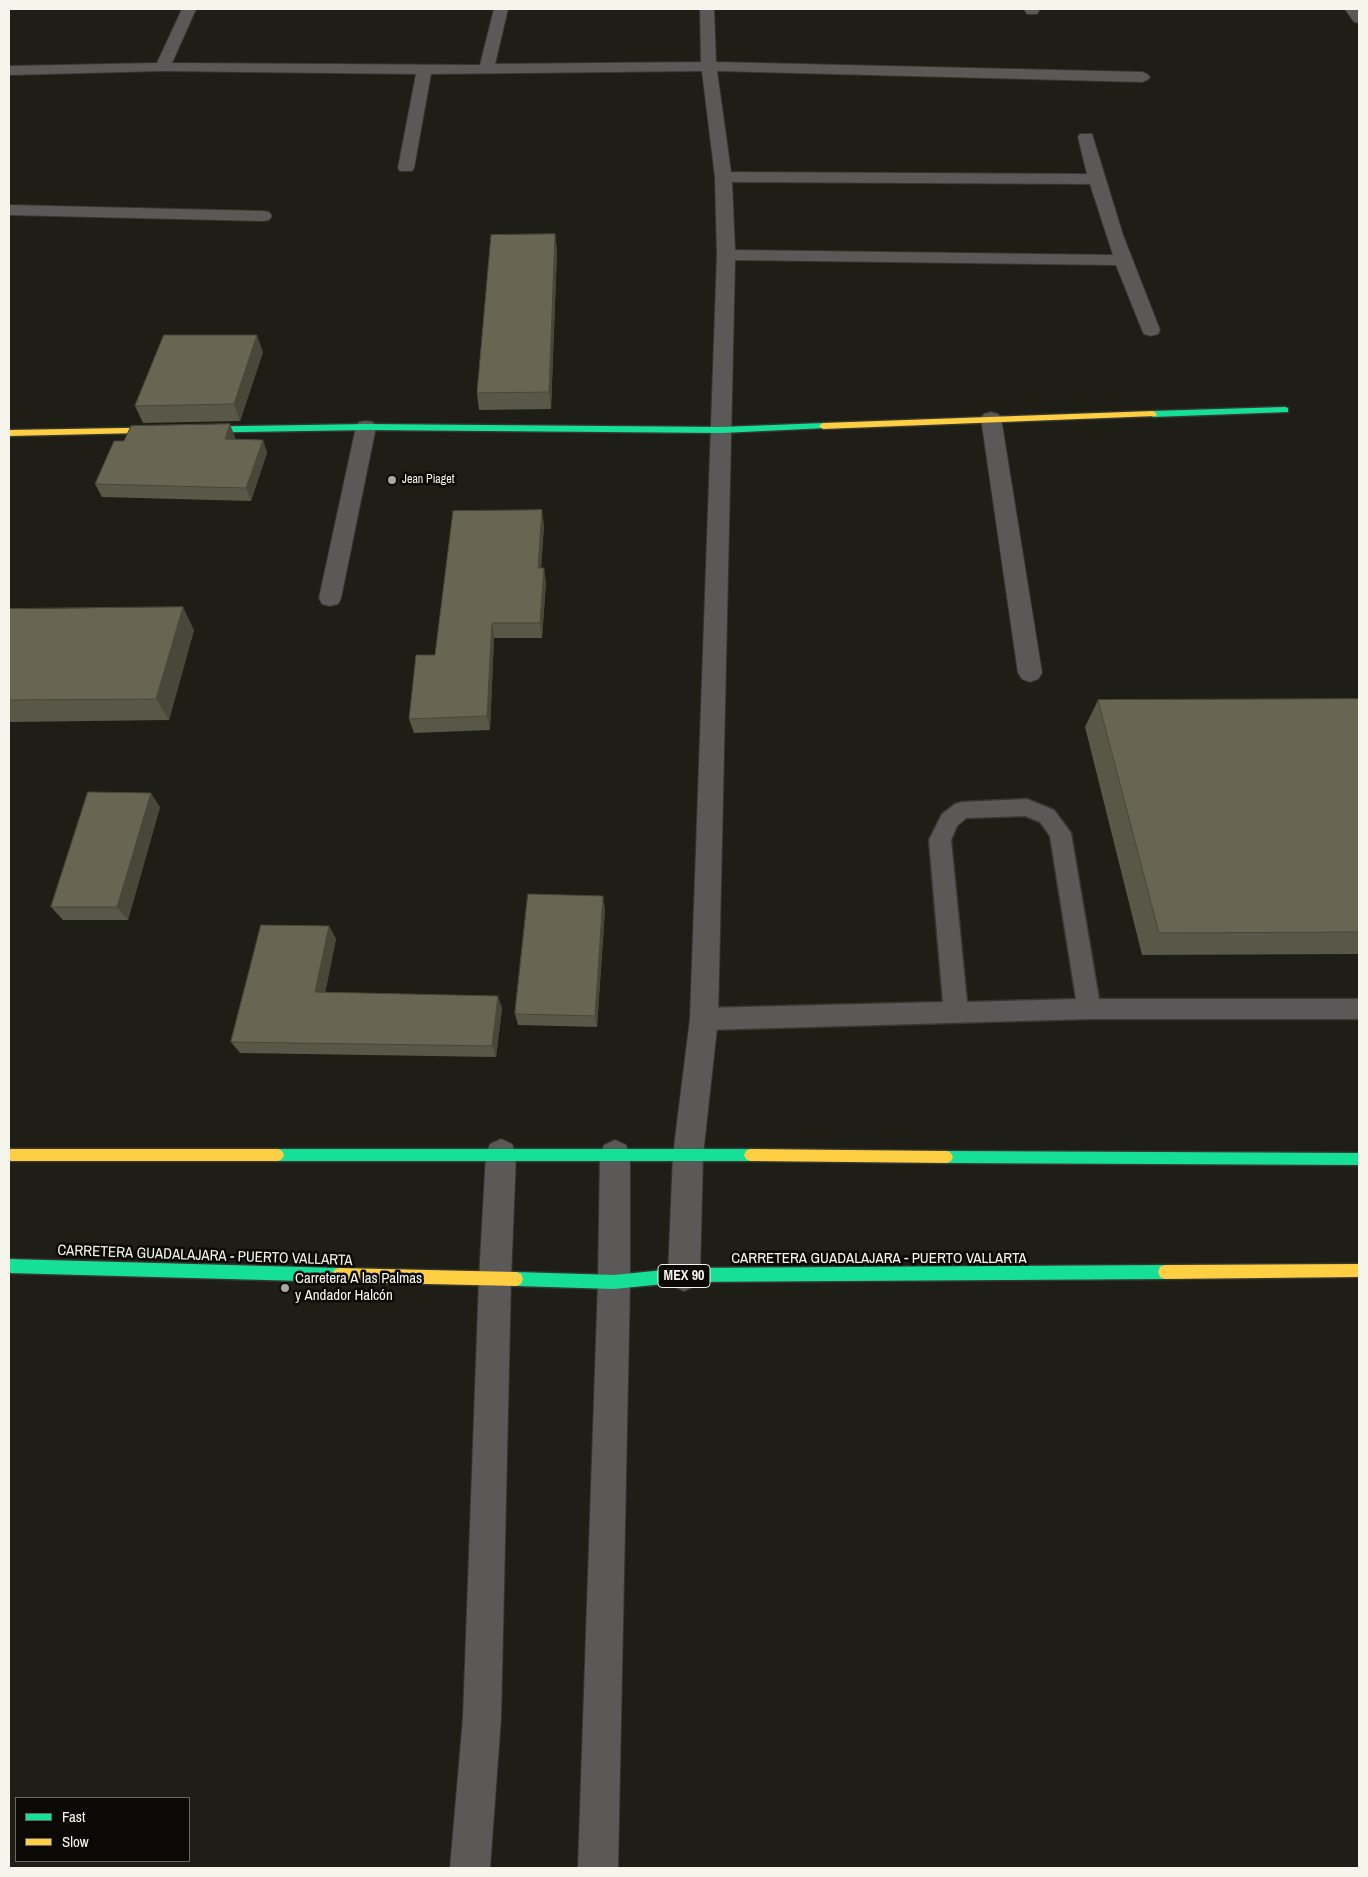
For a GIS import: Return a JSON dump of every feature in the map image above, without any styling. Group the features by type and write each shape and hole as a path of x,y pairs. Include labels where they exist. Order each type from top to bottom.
{"main road":[{"path":"9,433 366,427 722,430 991,418 1285,410"},
{"path":"9,1156 615,1154 1359,1160"},
{"name":"CARRETERA GUADALAJARA - PUERTO VALLARTA","path":"9,1266 614,1282 684,1276 1359,1271"}],"street":[{"path":"163,67 189,9"},
{"path":"487,68 500,9"},
{"path":"684,1276 688,1155 704,1019 726,255 723,177 710,66 707,9"},
{"path":"1352,9 1359,20"},
{"path":"9,71 163,67 424,70 710,66 1142,77"},
{"path":"406,168 424,70"},
{"path":"1086,137 1096,179 1122,260 1151,330"},
{"path":"723,177 1096,179"},
{"path":"9,210 263,216"},
{"path":"726,255 1122,260"},
{"path":"991,418 1030,673"},
{"path":"330,598 366,427"},
{"path":"470,1868 482,1718 494,1279 501,1154"},
{"path":"598,1868 614,1282 615,1154"}],"lane":[{"path":"956,1013 940,840 949,820 962,810 1027,807 1047,816 1060,833 1089,1009"},
{"path":"704,1019 1089,1009 1359,1009"}],"building":[{"path":"555,234 549,392 477,393 491,235"},
{"path":"164,335 257,335 234,404 135,406"},
{"path":"230,424 225,439 263,440 246,488 95,484 114,441 124,441 131,426"},
{"path":"542,510 538,568 544,568 540,623 492,623 487,716 409,719 416,655 435,655 453,511"},
{"path":"183,607 156,699 9,700 9,609"},
{"path":"1359,699 1359,932 1159,933 1098,700"},
{"path":"88,792 151,793 117,907 51,907"},
{"path":"528,894 603,896 595,1016 515,1014"},
{"path":"261,925 329,926 315,992 498,996 492,1046 231,1042"}],"traffic: fast":[{"path":"1153,414 1285,410"},
{"path":"182,430 366,427 722,430 823,426"},
{"path":"278,1155 750,1155"},
{"path":"947,1157 1359,1159"},
{"path":"9,1266 339,1275"},
{"path":"516,1279 614,1282 684,1275 1165,1272"}],"traffic: slow":[{"path":"823,426 1153,414"},
{"path":"9,433 182,430"},
{"path":"9,1155 278,1155"},
{"path":"750,1155 947,1157"},
{"path":"1165,1272 1359,1271"},
{"path":"339,1275 516,1279"}],"place":[{"name":"Jean Piaget","path":"392,480"},
{"name":"Carretera A las Palmas y Andador Halcón","path":"285,1288"}]}
